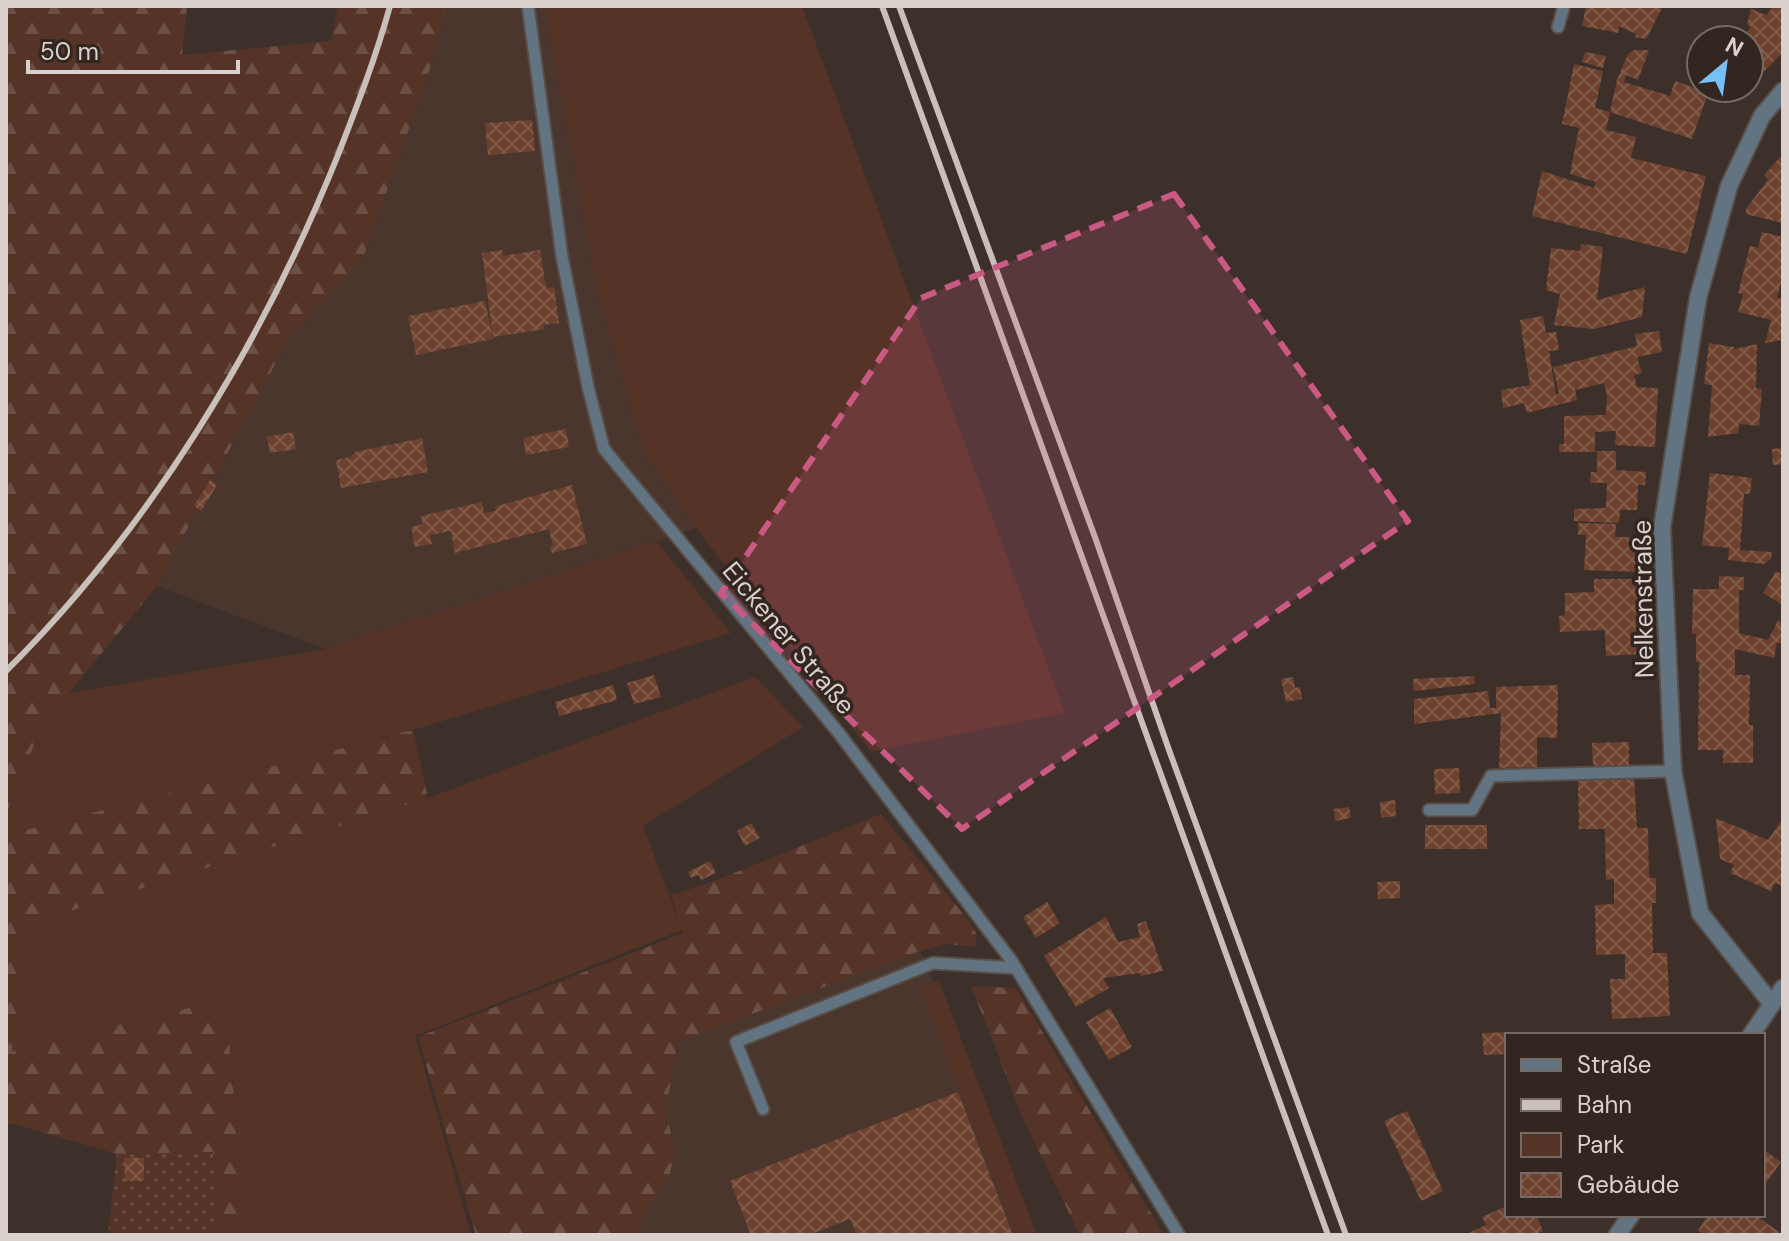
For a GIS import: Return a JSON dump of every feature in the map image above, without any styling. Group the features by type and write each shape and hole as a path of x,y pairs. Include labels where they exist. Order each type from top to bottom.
{"street":[{"name":"Nelkenstraße","path":"1772,1004 1700,913 1673,771 1662,528 1696,312 1729,186 1762,116 1783,91"},
{"path":"1752,1033 1783,988"}],"lane":[{"name":"Eickener Straße","path":"528,6 562,257 604,449 847,743 1016,968 1179,1235"},
{"path":"1558,27 1564,6"},
{"path":"1429,810 1472,810 1491,776 1673,771"},
{"path":"763,1109 736,1042 933,963 1016,968"}],"highlighted area":[{"path":"1174,194 1408,521 962,829 721,593 921,298"}],"shaded area":[{"path":"446,6 545,6 598,294 644,452 696,528 325,649 157,586 288,340 364,256 431,66"},
{"path":"918,945 1034,1235 486,1235 470,1088"}],"green space":[{"path":"6,6 187,6 182,55 331,41 338,6 446,6 431,66 364,256 288,340 157,586 42,726 6,814"},
{"path":"545,6 802,6 1065,713 871,752 696,528 644,452 598,294"},
{"path":"656,541 731,633 413,730 6,835 6,814 42,726 69,693 325,649"},
{"path":"755,677 803,727 643,826 682,930 415,1036 471,1235 245,1235 229,1039 11,1051 29,924 428,798"},
{"path":"413,730 428,798 29,924 12,1051 206,1004 229,1039 245,1235 217,1235 213,1152 117,1154 6,1122 6,835"},
{"path":"881,814 969,921 977,935 975,947 945,944 917,952 678,1042 669,1092 668,1120 675,1153 669,1177 644,1212 637,1235 476,1235 418,1037 683,933 671,895 704,885"},
{"path":"939,981 1037,1235 1016,1235 920,988"},
{"path":"971,986 1014,988 1019,993 1164,1235 1080,1235 1024,1121"},
{"path":"213,1152 217,1235 108,1235 117,1154"}],"building":[{"path":"1586,6 1663,6 1646,39 1635,37 1636,34 1619,26 1618,33 1582,26"},
{"path":"1774,6 1783,6 1783,52 1765,71 1765,24 1747,24 1751,9 1766,15"},
{"path":"1634,50 1649,50 1638,80 1626,75 1624,82 1670,96 1675,81 1685,85 1685,104 1704,104 1692,139 1610,112 1617,80 1628,54"},
{"path":"1585,52 1606,56 1603,68 1582,62"},
{"path":"1574,64 1603,71 1595,108 1610,112 1606,130 1636,137 1631,158 1706,176 1687,254 1532,216 1542,171 1594,188 1596,182 1570,174 1579,128 1562,124"},
{"path":"532,120 535,151 488,155 485,123"},
{"path":"1783,154 1783,223 1746,214 1746,209 1768,180 1764,175"},
{"path":"1762,232 1783,237 1783,274 1777,298 1783,299 1783,340 1765,343 1771,320 1738,312 1743,294 1738,293 1750,246 1758,248"},
{"path":"1581,244 1603,247 1597,300 1645,287 1642,317 1594,329 1554,325 1560,294 1546,290 1551,248 1580,251"},
{"path":"502,250 503,256 540,250 546,288 554,287 559,323 543,325 544,329 493,337 482,253"},
{"path":"485,301 493,339 416,355 408,316"},
{"path":"1543,316 1546,333 1556,332 1559,350 1549,351 1556,395 1559,394 1553,367 1637,346 1635,334 1659,331 1662,352 1637,357 1642,373 1634,375 1637,387 1658,388 1655,447 1615,445 1616,431 1595,432 1595,452 1559,452 1559,444 1564,444 1564,416 1606,415 1604,383 1575,390 1577,400 1527,413 1524,403 1503,408 1501,390 1530,385 1520,320"},
{"path":"1709,343 1734,349 1757,344 1756,388 1762,389 1759,426 1739,424 1738,433 1708,437 1712,385 1704,384"},
{"path":"566,429 569,447 526,455 523,438"},
{"path":"293,432 296,449 270,453 267,437"},
{"path":"422,438 428,472 341,488 336,460 351,457 355,452"},
{"path":"1783,448 1783,464 1773,465 1772,449"},
{"path":"1597,451 1616,451 1616,470 1646,472 1645,485 1638,485 1637,510 1620,510 1619,523 1574,521 1574,509 1606,508 1607,483 1590,483 1591,472 1597,472"},
{"path":"1710,473 1752,478 1750,494 1744,494 1740,550 1772,552 1771,559 1764,564 1728,560 1729,548 1702,545"},
{"path":"210,480 217,485 201,511 194,506"},
{"path":"572,485 587,544 552,553 549,529 455,553 451,531 430,535 432,544 415,547 411,527 423,524 421,516 482,502 484,513 496,511 495,507"},
{"path":"1578,523 1616,524 1615,537 1641,537 1639,572 1584,570 1586,535 1578,535"},
{"path":"1776,571 1783,575 1783,605 1763,593"},
{"path":"1719,576 1744,577 1744,590 1739,590 1739,633 1768,640 1778,621 1783,623 1783,644 1777,642 1774,658 1735,649 1735,675 1750,675 1749,725 1753,725 1753,763 1723,763 1723,750 1698,750 1699,662 1696,662 1696,634 1692,634 1693,589 1719,589"},
{"path":"1594,579 1639,579 1642,654 1606,656 1605,630 1560,632 1559,616 1565,615 1565,593 1594,592"},
{"path":"654,675 661,697 634,704 627,683"},
{"path":"1474,676 1475,684 1414,691 1413,679"},
{"path":"1293,677 1295,688 1300,687 1302,699 1286,702 1281,679"},
{"path":"613,685 617,700 559,716 555,702"},
{"path":"1558,685 1557,738 1537,737 1537,767 1499,768 1501,713 1414,724 1414,699 1488,691 1490,708 1496,708 1496,687"},
{"path":"1629,742 1629,765 1593,766 1592,743"},
{"path":"1459,768 1460,793 1435,794 1434,769"},
{"path":"1634,778 1637,828 1648,828 1649,878 1656,878 1656,903 1652,903 1653,953 1667,953 1670,1016 1612,1019 1610,979 1625,979 1625,954 1596,955 1595,905 1614,904 1614,879 1606,880 1605,829 1579,829 1578,780"},
{"path":"1395,800 1396,816 1381,818 1380,802"},
{"path":"1349,807 1351,818 1335,821 1334,809"},
{"path":"1716,818 1768,840 1783,818 1783,886 1775,883 1771,891 1730,873 1734,865 1720,859"},
{"path":"751,823 760,838 745,846 737,831"},
{"path":"1425,825 1487,825 1487,849 1425,849"},
{"path":"710,861 716,873 701,880 699,875 691,878 688,872"},
{"path":"1400,881 1400,898 1378,899 1377,882"},
{"path":"1047,902 1060,923 1036,938 1023,917"},
{"path":"1106,917 1118,942 1140,937 1137,924 1146,921 1163,971 1141,976 1140,973 1103,978 1109,988 1076,1007 1044,956"},
{"path":"1110,1008 1132,1047 1109,1060 1086,1022"},
{"path":"1511,1032 1505,1033 1505,1054 1484,1055 1482,1033"},
{"path":"958,1092 1013,1235 857,1235 850,1219 809,1235 751,1235 730,1181"},
{"path":"1407,1111 1443,1191 1421,1201 1384,1121"},
{"path":"1765,1150 1781,1162 1765,1184"},
{"path":"124,1158 144,1158 144,1181 125,1181"},
{"path":"1505,1207 1505,1217 1537,1217 1543,1231 1534,1235 1464,1235 1486,1225 1482,1217"},
{"path":"1707,1217 1758,1217 1783,1235 1704,1235 1698,1231"}],"railway":[{"path":"6,671 59,615 155,494 238,363 308,226 338,155 390,6"},
{"path":"882,6 1328,1235"},
{"path":"899,6 1096,540 1346,1235"}]}
